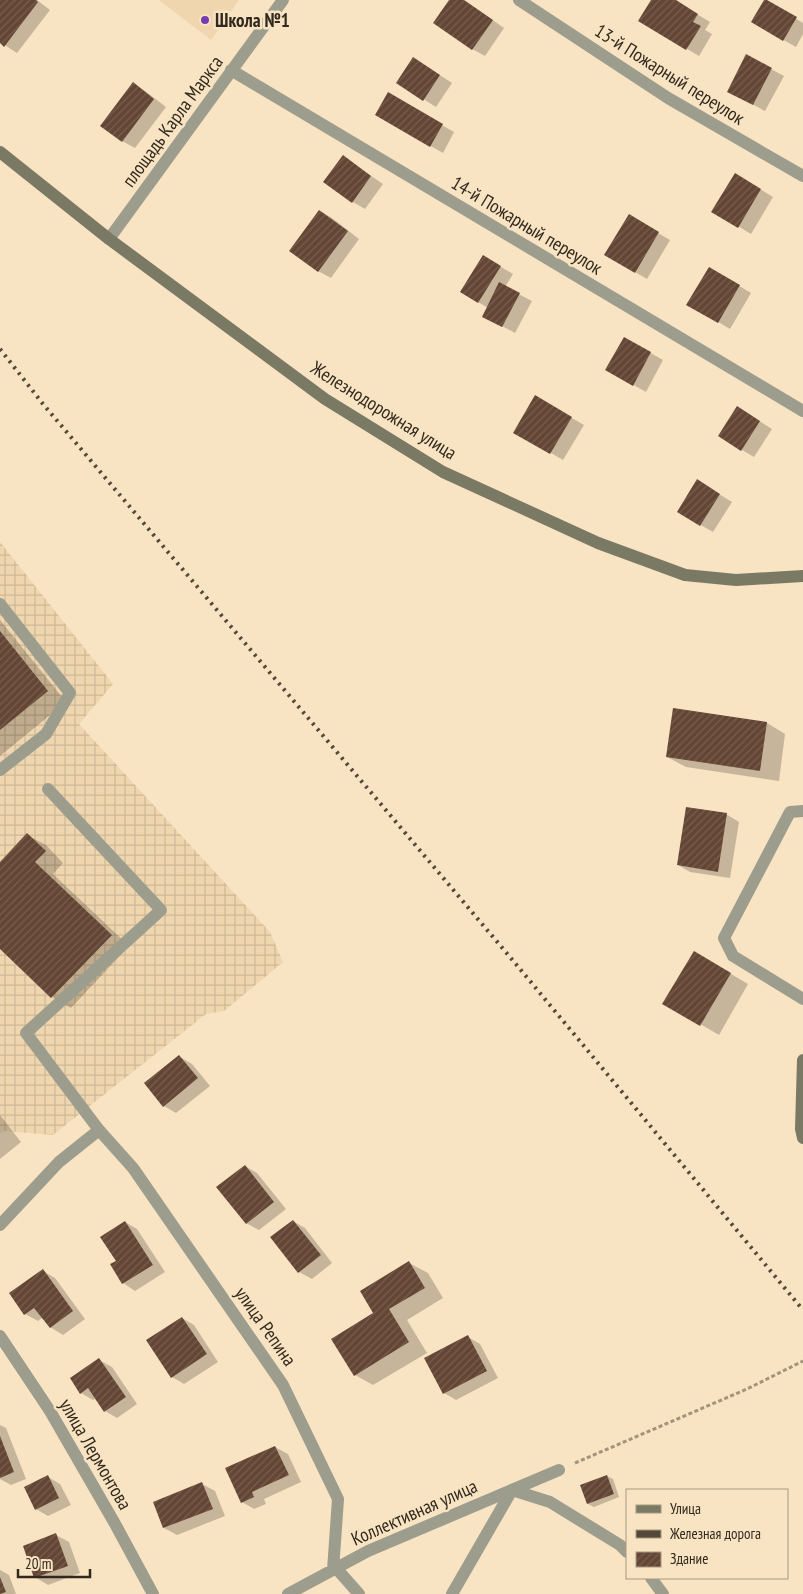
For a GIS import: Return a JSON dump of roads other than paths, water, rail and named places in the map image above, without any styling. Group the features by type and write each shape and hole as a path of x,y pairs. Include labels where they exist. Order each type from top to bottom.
{"street":[{"name":"площадь Карла Маркса","path":"109,240 283,0"},
{"name":"13-й Пожарный переулок","path":"519,0 668,98 803,176"},
{"name":"14-й Пожарный переулок","path":"232,70 803,411"},
{"name":"Железнодорожная улица","path":"0,152 109,240 326,399 443,472 598,544 685,575 736,580 803,576"},
{"path":"0,604 70,693 46,734 0,770"},
{"name":"улица Репина","path":"48,788 161,910 26,1033 99,1130 134,1168 284,1385 338,1499 335,1569"},
{"path":"803,811 790,812 724,938 733,956 803,999"},
{"path":"803,1060 801,1129 803,1138"},
{"path":"0,1225 59,1162 99,1130"},
{"name":"улица Лермонтова","path":"0,1336 50,1411 153,1594"},
{"name":"Коллективная улица","path":"288,1594 368,1551 559,1470"},
{"path":"452,1594 512,1490 550,1502 620,1545 626,1551"},
{"path":"335,1569 359,1594"},
{"path":"653,1579 663,1594"}],"railway":[{"path":"0,349 43,404 515,963 803,1310"}],"place":[{"name":"Школа №1","path":"205,20"}]}
